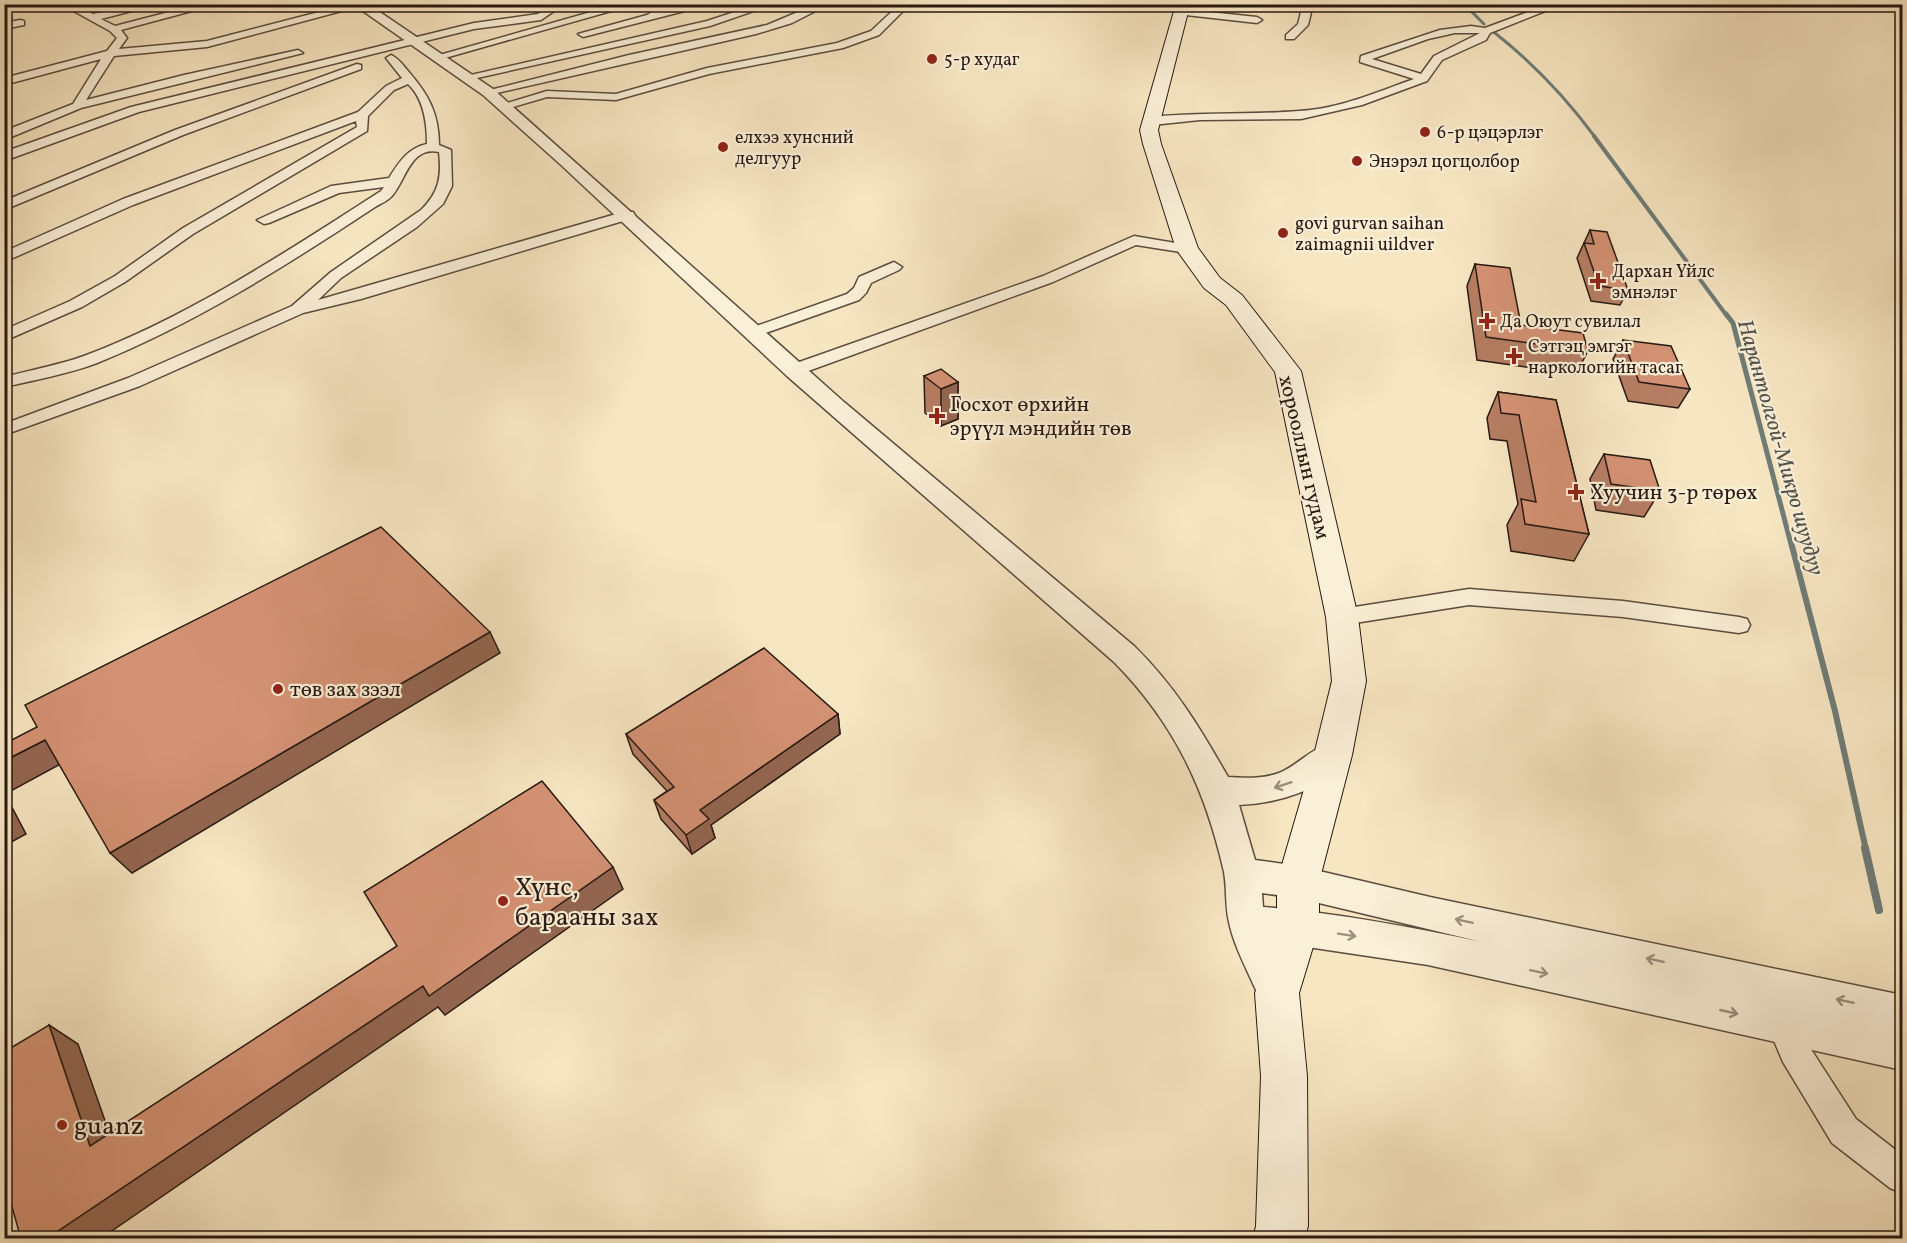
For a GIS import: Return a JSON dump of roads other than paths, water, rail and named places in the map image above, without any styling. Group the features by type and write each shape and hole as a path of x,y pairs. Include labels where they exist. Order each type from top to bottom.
{"main road":[{"name":"хорооллын гудам","path":"1181,8 1149,130 1152,144 1187,249 1212,283 1234,300 1288,371 1342,617 1348,681 1333,755 1298,882 1298,927 1277,993"},
{"path":"1277,993 1284,1076 1282,1226 1279,1239"}],"street":[{"path":"65,4 114,29 122,38 77,106"},
{"path":"90,18 154,4"},
{"path":"114,29 214,4"},
{"path":"541,17 549,10 549,4"},
{"path":"4,157 82,126 135,109 474,26 541,17 591,4"},
{"path":"496,43 632,4"},
{"path":"650,17 675,4"},
{"path":"571,36 708,4"},
{"path":"468,77 710,23 770,4"},
{"path":"495,99 678,46 771,28 802,18 825,4"},
{"path":"495,99 547,94 616,97 707,71 836,47 874,33 906,4"},
{"path":"1290,38 1303,25 1308,4"},
{"path":"1424,78 1364,60 1436,33 1461,28 1486,31 1559,4"},
{"path":"4,82 111,53 207,44 359,5 468,77 628,215 794,370 1124,654 1147,677 1179,719 1218,790 1242,874 1247,923 1277,993"},
{"path":"1181,8 1257,20"},
{"path":"4,26 20,23"},
{"path":"1152,121 1200,116 1301,115 1358,103 1424,78 1438,58 1482,38 1486,31"},
{"path":"4,206 120,155 246,105 391,58 412,42 496,43 520,46"},
{"path":"4,136 77,106 184,78 308,51"},
{"path":"391,58 417,85 434,123 433,147"},
{"path":"4,258 138,198 362,115 390,88 410,79"},
{"path":"4,336 76,304 120,279 188,231 363,128 362,115"},
{"path":"4,382 89,360 268,272 386,194 403,165 418,150 433,147 445,150 447,164 444,192 421,216 376,250 337,274 298,309"},
{"path":"264,220 336,189 395,181"},
{"path":"4,429 134,382 298,309 356,297 628,215"},
{"path":"794,370 1048,279 1134,240 1187,249"},
{"path":"754,332 853,297 861,290 864,280 894,267"},
{"path":"1342,617 1469,597 1623,609 1739,625"},
{"path":"1218,790 1254,792 1286,786 1333,755"},
{"path":"1242,874 1298,882 1430,914 1902,1014"},
{"path":"1247,923 1298,927 1428,948 1902,1050"},
{"path":"1782,1024 1794,1051 1844,1131 1902,1176"}],"waterway":[{"name":"Нарантолгой-Микро шуудуу","path":"1469,4 1469,9 1484,24"},
{"name":"Нарантолгой-Микро шуудуу","path":"1495,33 1549,82 1595,137"},
{"name":"Нарантолгой-Микро шуудуу","path":"1594,136 1727,316"},
{"name":"Нарантолгой-Микро шуудуу","path":"1726,314 1733,323 1792,548"},
{"name":"Нарантолгой-Микро шуудуу","path":"1792,546 1835,711 1866,850"},
{"name":"Нарантолгой-Микро шуудуу","path":"1865,848 1879,910"}],"place":[{"name":"5-р худаг","path":"932,59"},
{"name":"6-р цэцэрлэг","path":"1425,132"},
{"name":"елхээ хунсний делгуур","path":"723,147"},
{"name":"Энэрэл цогцолбор","path":"1357,161"},
{"name":"govi gurvan saihan zaimagnii uildver","path":"1283,233"},
{"name":"Дархан Үйлс эмнэлэг","path":"1598,281"},
{"name":"Да Оюут сувилал","path":"1487,321"},
{"name":"Сэтгэц эмгэг наркологийн тасаг","path":"1514,356"},
{"name":"Госхот өрхийн эрүүл мэндийн төв","path":"937,416"},
{"name":"Хуучин 3-р төрөх","path":"1576,492"},
{"name":"төв зах зээл","path":"278,689"},
{"name":"Хүнс, барааны зах","path":"503,901"},
{"name":"guanz","path":"62,1125"}]}
